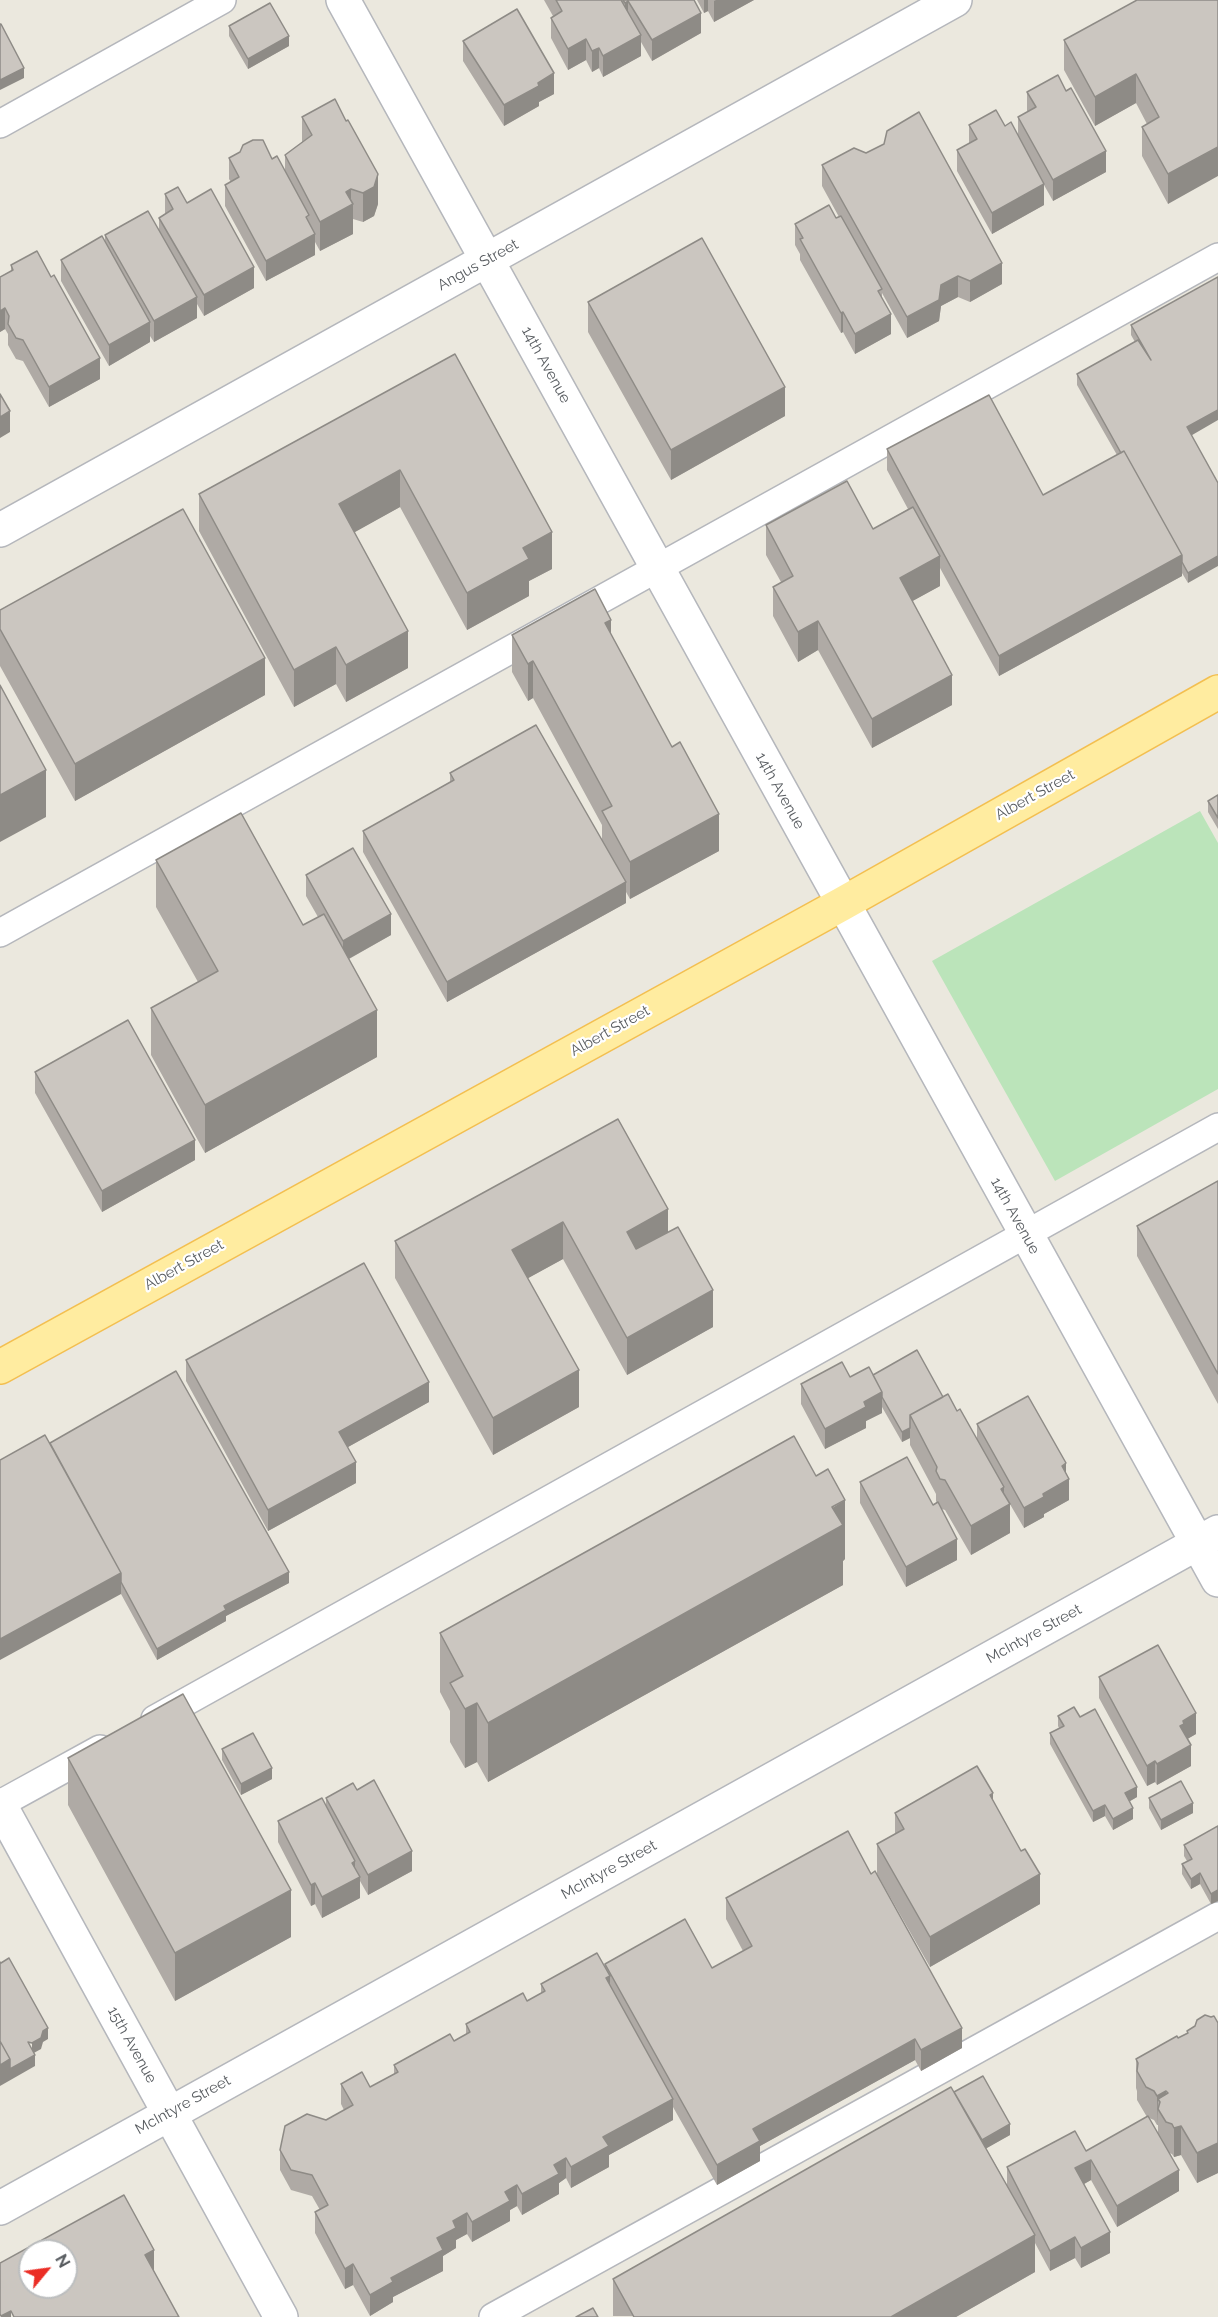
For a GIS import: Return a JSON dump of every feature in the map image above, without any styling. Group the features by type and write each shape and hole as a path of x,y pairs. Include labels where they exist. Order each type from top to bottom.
{"main road":[{"name":"Albert Street","path":"0,1367 842,904 1218,692"}],"street":[{"name":"14th Avenue","path":"343,0 1026,1236 1208,1538 1218,1581"},
{"name":"Angus Street","path":"0,530 955,0"},
{"name":"McIntyre Street","path":"0,2208 1208,1538"},
{"name":"15th Avenue","path":"0,1805 281,2317"}],"lane":[{"path":"0,124 222,0"},
{"path":"0,933 1218,257"},
{"path":"0,1805 1026,1236 1218,1127"},
{"path":"493,2317 1218,1916"}],"green space":[{"path":"1200,811 1218,843 1218,1089 1055,1181 932,961"}],"building":[{"path":"556,0 621,0 641,35 603,56 599,48 592,51 586,39 568,49 551,18 562,11"},
{"path":"623,0 694,0 701,13 652,40 628,1 625,3"},
{"path":"1137,0 1218,0 1218,147 1168,174 1142,127 1159,117 1136,74 1095,97 1064,40"},
{"path":"270,3 289,36 248,59 229,26"},
{"path":"517,9 554,73 538,83 539,86 504,105 463,41"},
{"path":"0,24 24,68 0,80"},
{"path":"1058,75 1066,91 1071,88 1106,151 1053,180 1018,117 1036,107 1027,92"},
{"path":"335,99 378,174 374,187 363,193 351,189 346,192 353,204 320,222 285,155 312,135 302,117"},
{"path":"996,110 1005,126 1011,122 1044,184 992,213 957,150 977,139 969,125"},
{"path":"919,112 1002,263 970,281 958,276 941,285 939,300 907,317 822,165 854,148 866,153 884,144 887,131"},
{"path":"253,140 263,140 272,159 277,156 309,215 306,217 315,234 266,261 225,185 239,177 229,158 240,152 243,145"},
{"path":"178,187 187,203 211,189 254,267 204,295 159,218 173,209 165,194"},
{"path":"829,205 836,218 841,216 882,289 878,291 891,314 855,334 800,239 803,238 795,224"},
{"path":"148,211 197,297 154,321 105,235"},
{"path":"102,236 150,322 109,345 61,260"},
{"path":"702,238 785,387 671,450 588,302"},
{"path":"37,251 51,277 54,275 100,358 49,387 23,340 16,338 8,324 9,316 5,308 0,311 0,277 13,270 11,265"},
{"path":"1218,277 1218,410 1187,427 1218,483 1218,556 1188,573 1182,562 1182,555 1124,451 1121,453 1077,374 1138,340 1151,360 1131,325"},
{"path":"455,354 552,532 523,548 529,559 467,593 400,470 339,504 408,631 346,665 336,647 294,670 199,494"},
{"path":"0,394 10,411 0,417"},
{"path":"989,395 1043,495 1124,451 1182,555 999,656 887,449"},
{"path":"847,481 873,529 913,507 940,556 900,578 952,675 872,719 818,621 798,632 773,587 793,576 766,525"},
{"path":"183,509 265,658 75,764 0,629 0,610"},
{"path":"595,589 611,620 605,623 672,747 680,742 719,814 630,862 602,811 612,806 533,661 528,664 512,635"},
{"path":"0,685 46,770 0,795"},
{"path":"536,725 626,882 447,982 363,831 454,780 450,773"},
{"path":"1218,795 1218,818 1208,801"},
{"path":"241,813 303,925 324,914 377,1010 205,1105 151,1008 218,971 156,860"},
{"path":"353,848 391,914 343,941 306,875"},
{"path":"128,1020 195,1140 102,1191 35,1072"},
{"path":"618,1119 668,1209 627,1232 636,1249 678,1227 713,1290 627,1338 563,1222 512,1250 579,1370 493,1418 395,1241"},
{"path":"1218,1181 1218,1374 1137,1226"},
{"path":"364,1263 429,1382 339,1432 356,1462 268,1510 186,1360"},
{"path":"917,1350 943,1397 910,1415 910,1428 902,1432 882,1397 882,1392 873,1375"},
{"path":"842,1362 850,1377 869,1367 882,1392 864,1402 866,1407 825,1429 801,1384"},
{"path":"176,1371 289,1572 224,1606 226,1610 157,1649 121,1582 121,1573 50,1443"},
{"path":"948,1394 957,1411 960,1409 1004,1487 1001,1489 1010,1504 971,1526 945,1480 940,1479 936,1471 937,1467 910,1415"},
{"path":"1028,1396 1066,1463 1062,1466 1069,1479 1024,1508 977,1424"},
{"path":"45,1435 121,1573 0,1639 0,1460"},
{"path":"794,1436 816,1476 828,1469 845,1500 832,1507 843,1525 488,1723 477,1703 465,1709 450,1683 463,1676 440,1633"},
{"path":"907,1457 933,1505 938,1502 957,1539 906,1567 860,1482"},
{"path":"1158,1645 1196,1713 1183,1721 1184,1724 1180,1726 1191,1745 1157,1764 1155,1761 1147,1766 1099,1677"},
{"path":"183,1694 291,1890 175,1953 68,1758"},
{"path":"1074,1707 1080,1717 1095,1709 1137,1787 1125,1793 1133,1808 1113,1819 1105,1805 1093,1811 1050,1733 1064,1726 1058,1716"},
{"path":"253,1733 272,1768 241,1784 222,1749"},
{"path":"977,1766 1021,1851 1025,1849 1040,1874 930,1937 877,1844 904,1829 895,1813"},
{"path":"374,1780 412,1851 368,1875 326,1798 353,1783 357,1790"},
{"path":"1181,1781 1193,1803 1161,1820 1149,1798"},
{"path":"322,1798 355,1861 352,1863 360,1877 322,1897 315,1883 311,1885 278,1821"},
{"path":"1218,1826 1218,1890 1211,1894 1200,1873 1191,1879 1182,1864 1192,1859 1184,1845"},
{"path":"848,1831 871,1874 875,1871 962,2028 921,2050 915,2039 753,2129 760,2141 717,2165 605,1964 685,1919 712,1968 752,1946 726,1898"},
{"path":"597,1953 610,1976 606,1978 673,2099 603,2137 609,2146 571,2167 566,2158 554,2165 559,2174 522,2194 517,2185 505,2192 510,2201 472,2222 467,2213 453,2221 456,2228 437,2238 443,2250 391,2278 393,2282 370,2295 353,2264 345,2269 315,2212 328,2205 312,2175 291,2170 280,2150 285,2126 307,2114 326,2120 353,2105 341,2084 362,2072 370,2087 398,2072 394,2065 450,2034 454,2041 470,2032 466,2024 523,1993 527,2001 545,1991 541,1984"},
{"path":"9,1958 48,2028 43,2031 41,2038 32,2043 28,2042 35,2055 10,2069 10,2059 0,2041 0,1962"},
{"path":"1205,2015 1214,2016 1218,2023 1218,2143 1197,2153 1181,2126 1174,2128 1172,2124 1166,2122 1158,2109 1160,2102 1158,2099 1168,2093 1166,2091 1157,2096 1154,2091 1146,2087 1137,2071 1136,2059 1177,2036 1178,2038 1188,2033 1187,2031 1195,2026 1197,2020"},
{"path":"0,2041 10,2059 0,2065"},
{"path":"983,2076 1010,2124 982,2140 954,2092"},
{"path":"951,2087 1035,2235 891,2317 634,2317 613,2279"},
{"path":"1148,2116 1179,2170 1117,2206 1091,2160 1075,2168 1110,2232 1081,2248 1075,2237 1050,2251 1007,2167 1075,2131 1086,2151"},
{"path":"124,2195 154,2250 145,2255 179,2317 14,2317 11,2311 1,2316 0,2263 18,2253 18,2299 78,2299 78,2239 44,2239"},
{"path":"593,2308 598,2317 576,2317"}]}
